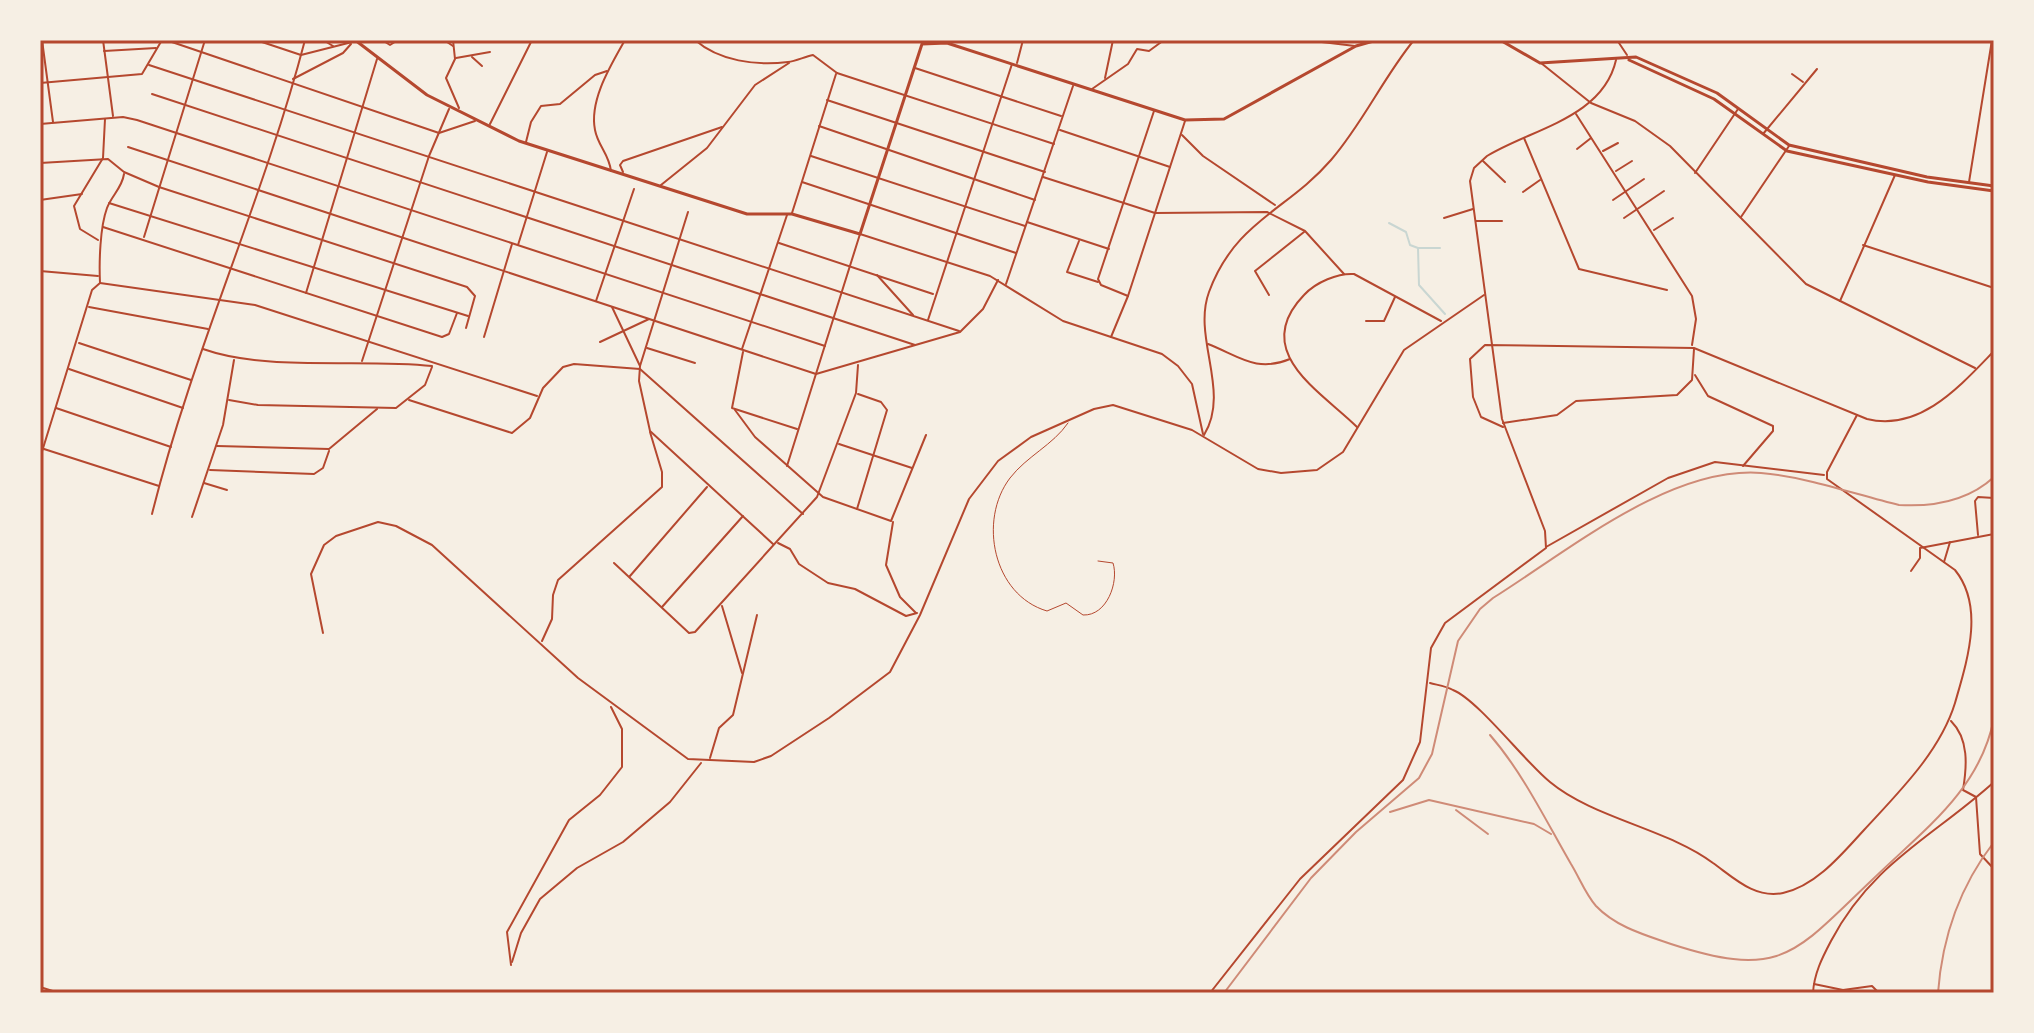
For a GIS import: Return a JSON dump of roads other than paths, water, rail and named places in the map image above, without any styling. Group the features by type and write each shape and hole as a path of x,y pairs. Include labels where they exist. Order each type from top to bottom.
{"street":[{"path":"51,40 42,41 53,123"},
{"path":"103,40 113,118"},
{"path":"40,83 142,74 162,40"},
{"path":"166,40 439,133 475,121"},
{"path":"144,239 205,40"},
{"path":"256,40 301,55 356,41"},
{"path":"152,514 183,408 285,110 305,40"},
{"path":"323,40 334,47"},
{"path":"382,40 391,45 398,40"},
{"path":"444,40 455,47"},
{"path":"453,40 455,59 446,78 456,95 459,113"},
{"path":"489,127 494,110 532,40"},
{"path":"611,171 609,156 599,145 594,127 596,105 608,71 625,40"},
{"path":"695,40 712,54 722,57 790,62"},
{"path":"928,320 1023,40"},
{"path":"1105,78 1113,40"},
{"path":"1092,90 1130,63 1137,49 1149,51 1164,40"},
{"path":"1305,40 1356,46"},
{"path":"787,466 922,42 947,43 1185,120 1224,119 1365,41 1377,40"},
{"path":"1204,436 1211,421 1214,398 1205,303 1215,278 1233,248 1267,212 1331,160 1365,116 1414,40"},
{"path":"1500,40 1509,42 1540,63 1591,103 1654,132 1806,284 1839,304 1976,368"},
{"path":"1617,40 1629,60 1680,82 1735,113 1787,151 1895,176 1994,189"},
{"path":"1969,185 1992,40"},
{"path":"293,81 343,53 356,41"},
{"path":"356,41 449,108 525,143 747,214 790,214 860,234 998,280 1063,321 1162,354 1181,369 1194,390 1204,436"},
{"path":"104,51 158,48"},
{"path":"455,59 490,52"},
{"path":"661,185 707,148 755,85 790,62 813,55 837,73 1054,144"},
{"path":"471,57 482,66"},
{"path":"1540,63 1629,60 1636,57 1682,77 1739,108 1789,145 1969,185"},
{"path":"305,294 377,59"},
{"path":"1546,548 1545,531 1504,425 1490,344 1470,181 1482,161 1591,103 1607,85 1616,60"},
{"path":"149,65 960,332"},
{"path":"1656,72 1658,66"},
{"path":"914,68 1062,117"},
{"path":"1762,134 1817,69"},
{"path":"525,143 531,122 541,106 563,102 595,75 608,71"},
{"path":"837,73 742,351 731,403 755,437 818,493 829,501 893,521"},
{"path":"1792,74 1804,83"},
{"path":"1680,82 1682,77"},
{"path":"1006,285 1073,85"},
{"path":"152,94 526,220 916,346"},
{"path":"827,100 984,149 1045,172"},
{"path":"362,361 429,156 449,108"},
{"path":"1695,173 1739,108"},
{"path":"1099,282 1155,110"},
{"path":"1576,113 1687,286 1696,319 1694,373 1708,396 1757,416 1774,427 1743,466"},
{"path":"100,241 80,229 75,204 103,158 104,118"},
{"path":"40,124 104,118 137,120 825,346"},
{"path":"1111,337 1128,296 1185,120"},
{"path":"819,126 1035,200"},
{"path":"624,174 621,162 723,127"},
{"path":"1059,130 1170,167"},
{"path":"1181,133 1203,156 1275,206"},
{"path":"1524,137 1573,260 1587,273 1667,290"},
{"path":"1577,149 1592,137"},
{"path":"1602,152 1618,143"},
{"path":"1739,219 1789,145"},
{"path":"128,147 816,374 858,365 960,332 983,309 998,280"},
{"path":"518,245 548,151"},
{"path":"811,156 1025,226"},
{"path":"40,163 103,158 116,162 124,172 159,187 467,287 475,296 466,328"},
{"path":"1482,161 1505,182"},
{"path":"1615,172 1632,161"},
{"path":"1839,304 1897,170"},
{"path":"100,283 103,227 109,203 117,195 124,172"},
{"path":"1043,177 1155,213 1267,212 1305,231 1344,274"},
{"path":"1523,192 1541,179"},
{"path":"1613,200 1644,179"},
{"path":"802,182 1016,253"},
{"path":"596,301 634,189"},
{"path":"1624,218 1664,191"},
{"path":"40,200 83,194"},
{"path":"109,203 469,316"},
{"path":"1444,218 1474,208"},
{"path":"541,642 552,619 553,595 558,580 662,487 662,472 641,395 640,367 652,319 688,212"},
{"path":"1653,230 1673,218"},
{"path":"1475,221 1502,221"},
{"path":"1026,222 1109,249"},
{"path":"103,227 442,337 449,334 457,313"},
{"path":"1269,295 1255,271 1305,231"},
{"path":"1079,240 1067,272 1099,282 1128,296"},
{"path":"484,337 512,243"},
{"path":"779,243 936,295"},
{"path":"1863,245 1994,288"},
{"path":"40,264 47,269"},
{"path":"40,271 47,269 99,276"},
{"path":"876,273 914,316"},
{"path":"1357,428 1321,399 1290,359 1286,330 1294,307 1310,289 1344,274 1359,275 1442,321"},
{"path":"40,458 93,288 100,283 255,305 538,397"},
{"path":"323,633 311,574 324,545 336,536 378,522 396,526 432,545 610,704 688,759 762,760 841,710 890,672 962,510 984,477 1018,446 1094,409 1113,405 1204,436 1258,469 1305,472 1322,468 1335,460 1404,350 1484,295"},
{"path":"1366,321 1384,321 1396,296"},
{"path":"611,306 640,367 803,514"},
{"path":"89,307 209,330"},
{"path":"600,342 652,319"},
{"path":"78,343 193,380"},
{"path":"1207,343 1254,366 1268,367 1290,359"},
{"path":"1694,373 1683,390 1668,398 1576,401 1557,415 1504,425 1481,417 1473,397 1470,359 1475,350 1490,344 1693,347 1857,415 1885,422 1913,418 1944,398 1994,351"},
{"path":"645,347 695,363"},
{"path":"203,349 234,359 433,364"},
{"path":"192,517 217,446 229,400 234,359"},
{"path":"229,400 258,405 396,408 427,382 433,364"},
{"path":"409,400 512,433 530,418 538,397 553,375 568,365 640,367"},
{"path":"614,563 692,633 722,605 818,493 856,393 858,365"},
{"path":"68,369 183,408"},
{"path":"856,393 881,402 887,410 857,510"},
{"path":"55,407 172,447"},
{"path":"208,470 314,474 323,468 329,449 378,408"},
{"path":"735,410 799,430"},
{"path":"1826,475 1857,415"},
{"path":"650,431 775,544 790,549 799,564 828,583 855,589 906,616 918,614"},
{"path":"918,614 900,597 886,565 893,521 926,435"},
{"path":"40,441 43,446 159,486"},
{"path":"839,444 913,468"},
{"path":"217,446 329,449"},
{"path":"1210,993 1300,879 1403,780 1420,742 1431,648 1445,623 1546,548 1668,478 1715,462 1826,475 1839,490 1944,562 1963,579 1973,608 1973,623 1950,720 1911,776 1845,851 1808,883 1783,893 1770,893 1739,884 1700,854 1550,783 1465,698 1449,688 1429,683"},
{"path":"203,483 227,490"},
{"path":"629,577 708,486"},
{"path":"1978,536 1975,501 1978,497 1994,498"},
{"path":"661,608 743,516"},
{"path":"1920,548 1994,534"},
{"path":"1944,562 1950,541"},
{"path":"1911,571 1920,558 1920,548"},
{"path":"722,605 742,674"},
{"path":"709,761 719,728 733,715 757,615"},
{"path":"610,704 622,729 622,767 600,795 569,820 507,932 511,965 521,933 540,899 577,868 623,842 673,799 701,763"},
{"path":"1950,720 1958,729 1967,761 1963,790 1976,797"},
{"path":"1813,993 1820,962 1849,908 1901,855 1994,782"},
{"path":"1976,797 1980,854 1994,869"},
{"path":"1992,993 1994,979"},
{"path":"1814,984 1843,990 1872,986 1879,993"},
{"path":"40,987 59,993"}],"lane":[{"path":"1068,423 1020,466 1004,487 996,508 996,552 1008,584 1030,604 1047,611 1066,603 1083,615 1097,611 1112,590 1113,563 1098,561"}],"waterway":[{"path":"1389,223 1406,232 1410,245 1418,248 1419,285 1445,314"},
{"path":"1418,248 1440,248"}],"railway":[{"path":"1224,993 1311,878 1356,832 1419,778 1432,754 1458,641 1480,609 1493,598 1621,515 1691,483 1726,474 1778,475 1899,505 1950,501 1973,492 1994,477"},
{"path":"1490,735 1524,781 1596,906 1612,920 1631,930 1708,955 1738,960 1763,959 1784,953 1803,942 1929,826 1976,767 1994,718"},
{"path":"1390,812 1429,800 1534,824 1551,834"},
{"path":"1456,810 1488,834"},
{"path":"1938,993 1944,953 1962,895 1994,842"}]}
